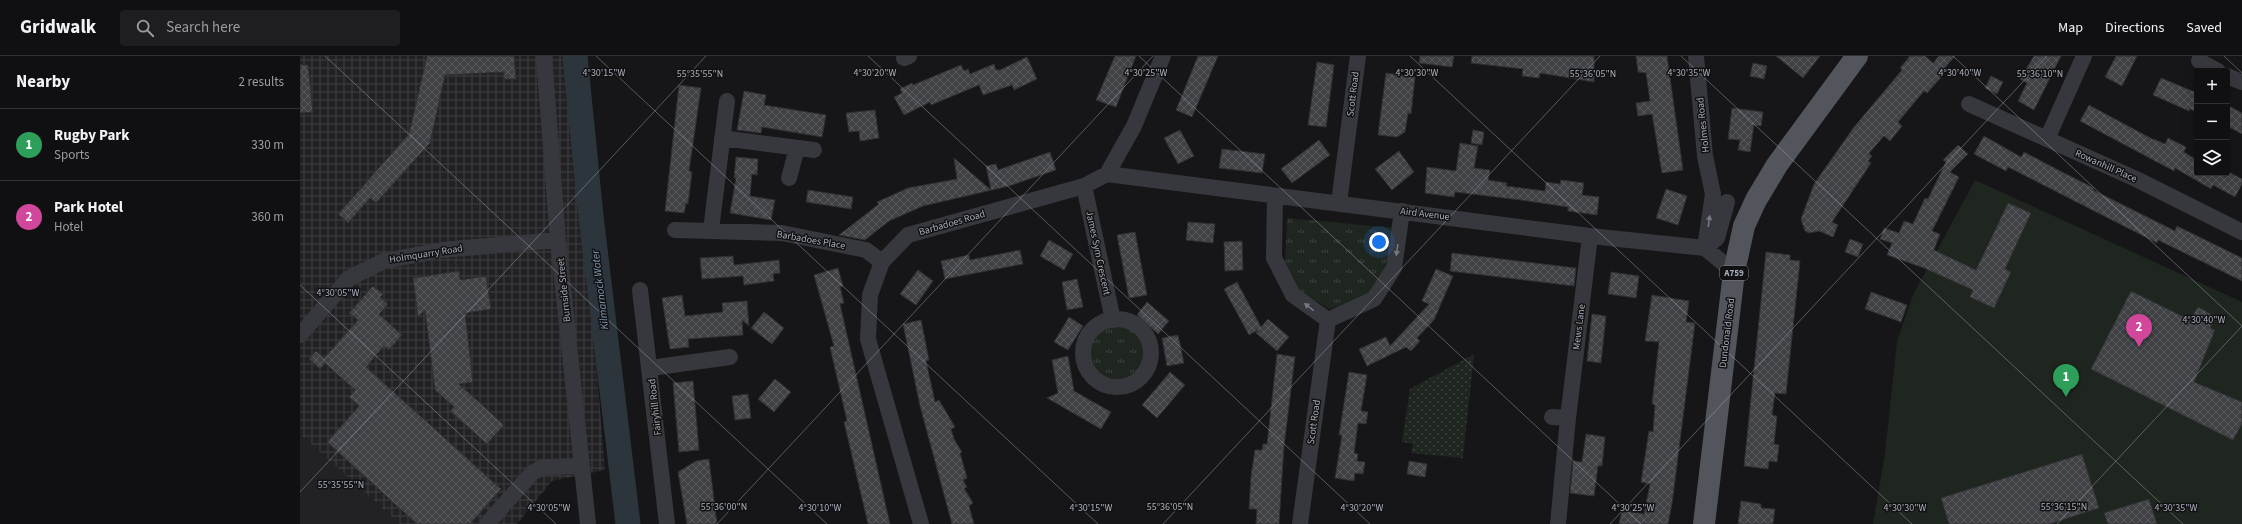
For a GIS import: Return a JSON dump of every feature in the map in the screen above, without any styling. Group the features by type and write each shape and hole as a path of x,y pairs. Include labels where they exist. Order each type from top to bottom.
{"main road":[{"name":"Dundonald Road","path":"1704,524 1734,272 1744,226 1756,200 1777,165 1857,56"}],"street":[{"name":"Burnside Street","path":"544,56 558,240 588,524"},
{"path":"1107,174 1134,126 1163,56"},
{"name":"Scott Road","path":"1339,203 1358,56"},
{"name":"Holmes Road","path":"1696,56 1705,156 1713,194 1705,248"},
{"path":"2047,139 2084,56"},
{"path":"2199,61 2212,68"},
{"path":"2230,77 2242,82"},
{"path":"711,230 727,101"},
{"name":"Rowanhill Place","path":"1969,104 2136,179 2242,232"},
{"path":"722,138 814,150"},
{"path":"789,178 797,148"},
{"name":"Barbadoes Road","path":"921,524 868,340 870,295 882,262 908,235 1084,186 1107,174"},
{"name":"Aird Avenue","path":"1107,174 1590,236 1705,248"},
{"name":"James Sym Crescent","path":"1084,186 1113,320"},
{"path":"1713,194 1727,202 1756,200"},
{"path":"1275,196 1274,258 1294,295 1328,320 1374,300 1394,268 1402,211"},
{"path":"1727,202 1717,238 1705,248 1734,272"},
{"name":"Barbadoes Place","path":"675,230 711,230 791,235 866,250 882,262"},
{"name":"Mews Lane","path":"1558,524 1568,418 1590,236"},
{"name":"Holmquarry Road","path":"300,335 349,278 384,261 442,250 558,240"},
{"name":"Fairyhill Road","path":"640,290 667,524"},
{"path":"1113,320 1124,320 1134,324 1144,332 1150,343 1151,356 1148,368 1140,379 1126,386 1108,386 1095,380 1087,370 1083,359 1084,344 1090,333 1101,323 1113,320"},
{"name":"Scott Road","path":"1300,524 1328,320"},
{"path":"650,368 730,357"},
{"path":"1552,417 1568,418"},
{"path":"487,524 532,473 543,467 582,466"}],"shaded area":[{"path":"300,56 571,56 605,470 552,481 517,524 400,524 300,434"},
{"path":"300,434 400,524 300,524"}],"green space":[{"path":"1975,180 2242,302 2242,524 1873,524 1885,453 1897,341 1913,295"},
{"path":"1287,218 1394,228 1383,279 1362,300 1329,309 1300,291 1285,262"},
{"path":"1117,326 1128,328 1137,334 1143,343 1145,354 1143,365 1137,374 1128,380 1117,382 1106,380 1097,374 1091,365 1089,354 1091,343 1097,334 1106,328"},
{"path":"1474,354 1463,458 1411,453 1413,444 1402,442 1410,389"}],"building":[{"path":"427,56 514,56 516,79 504,79 504,72 445,75 430,143 376,203 370,198 348,223 338,214 409,134"},
{"path":"1115,56 1136,56 1116,107 1096,100"},
{"path":"1198,56 1218,56 1192,117 1176,110"},
{"path":"1420,56 1454,56 1452,67 1419,63"},
{"path":"1472,56 1594,56 1594,82 1540,73 1539,78 1522,76 1523,69 1471,63"},
{"path":"1636,56 1667,56 1683,170 1662,173 1652,114 1638,116 1636,103 1650,101 1646,73 1638,72"},
{"path":"1776,56 1820,56 1803,78"},
{"path":"1910,56 1925,56 1933,63 1939,56 1955,56 1942,71 1945,73 1927,93 1924,91 1898,122 1902,126 1890,141 1884,136 1869,153 1872,156 1868,161 1871,163 1832,222 1838,225 1833,237 1819,231 1809,233 1805,231 1801,219 1814,184 1854,127 1902,70 1900,68"},
{"path":"2034,56 2061,56 2034,110 2018,101 2027,83 2020,79"},
{"path":"2116,56 2137,56 2122,86 2105,77"},
{"path":"1027,57 1037,79 1014,90 1012,85 983,95 979,85 931,105 930,102 904,115 894,97 902,93 900,89 912,83 913,85 961,65 964,71 968,69 970,74 994,64 996,70 1000,70"},
{"path":"1317,62 1334,65 1326,127 1308,125"},
{"path":"1753,63 1767,66 1764,79 1750,76"},
{"path":"300,65 308,65 313,112 300,113"},
{"path":"1386,73 1415,77 1411,114 1408,113 1405,132 1397,137 1378,135"},
{"path":"1991,76 2003,82 1997,94 1985,88"},
{"path":"2161,78 2194,92 2194,111 2190,109 2189,111 2153,95"},
{"path":"679,85 701,88 689,171 692,172 688,204 686,203 684,213 665,211"},
{"path":"744,91 766,95 764,105 826,115 822,137 762,127 761,133 737,130"},
{"path":"2089,105 2154,140 2165,144 2168,138 2186,147 2184,152 2194,158 2194,176 2226,177 2230,176 2230,173 2242,179 2242,184 2235,197 2213,185 2211,189 2175,168 2174,171 2080,121"},
{"path":"2230,107 2242,113 2242,134 2230,128"},
{"path":"1732,108 1763,112 1761,126 1754,125 1750,152 1738,150 1740,140 1728,139"},
{"path":"875,110 879,138 860,141 859,131 849,132 846,113"},
{"path":"1180,130 1194,156 1178,164 1164,138"},
{"path":"1473,130 1484,132 1482,145 1471,143"},
{"path":"1984,136 2021,157 2024,152 2094,188 2093,190 2175,231 2177,226 2242,258 2242,281 2158,240 2157,243 2008,167 2006,171 1974,154"},
{"path":"1319,140 1330,155 1292,183 1281,169"},
{"path":"1460,143 1478,146 1474,168 1490,170 1488,180 1507,183 1506,186 1545,191 1546,182 1560,184 1561,180 1584,183 1582,195 1599,197 1597,215 1568,211 1568,207 1521,200 1455,192 1454,197 1425,193 1427,167 1456,171"},
{"path":"1958,145 1968,154 1950,172 1959,177 1932,231 1940,234 1934,250 1976,270 2008,203 2031,213 2005,269 2011,272 1994,308 1970,297 1973,290 1924,268 1887,255 1892,243 1880,239 1884,228 1899,233 1904,221 1913,224 1925,198 1928,199 1946,162 1943,160"},
{"path":"1222,149 1265,154 1262,173 1219,168"},
{"path":"1399,151 1414,172 1392,190 1375,169"},
{"path":"1050,152 1056,170 1009,186 923,206 889,221 865,240 839,235 879,204 877,202 908,188 957,179 954,158 991,190 986,166 996,164 998,170"},
{"path":"736,157 758,159 757,175 752,174 750,196 775,200 771,220 730,213 736,178 734,178"},
{"path":"1666,189 1687,196 1678,225 1656,218"},
{"path":"808,190 853,197 851,209 806,202"},
{"path":"1188,222 1215,224 1213,243 1186,240"},
{"path":"1135,232 1147,295 1129,298 1117,235"},
{"path":"1850,239 1863,244 1858,257 1845,252"},
{"path":"1049,240 1073,254 1064,270 1040,256"},
{"path":"1242,241 1243,270 1225,271 1224,242"},
{"path":"1020,250 1023,264 945,279 941,261 969,255 970,260"},
{"path":"1766,252 1790,255 1790,260 1800,261 1786,394 1775,393 1772,415 1777,416 1774,444 1779,445 1777,462 1769,461 1768,469 1744,466"},
{"path":"1452,253 1576,268 1574,286 1450,271"},
{"path":"733,256 734,265 779,260 780,273 773,274 774,281 744,285 743,276 702,279 700,258"},
{"path":"838,268 843,286 840,287 844,303 840,304 890,524 868,524 844,422 847,421 830,347 834,346 814,275"},
{"path":"1436,269 1453,276 1434,320 1417,338 1420,341 1411,351 1406,347 1367,366 1359,349 1386,337 1390,346 1429,304 1422,301"},
{"path":"918,270 933,281 916,305 900,294"},
{"path":"459,271 460,280 486,276 491,309 465,313 473,382 459,384 504,425 487,444 450,411 454,407 435,390 425,310 418,317 413,278"},
{"path":"1611,272 1639,276 1636,298 1608,294"},
{"path":"1077,279 1083,307 1067,310 1062,282"},
{"path":"1237,282 1261,327 1268,319 1289,337 1277,351 1256,333 1258,330 1249,335 1224,289"},
{"path":"373,286 383,294 380,297 388,304 379,314 402,335 389,350 384,346 366,367 501,489 470,524 417,524 327,442 359,406 349,397 355,390 325,363 320,369 309,359 316,351 324,358 358,320 349,313"},
{"path":"2131,291 2190,320 2198,307 2216,317 2210,328 2215,330 2194,382 2242,402 2242,424 2233,440 2091,369"},
{"path":"1871,292 1907,305 1901,322 1865,309"},
{"path":"682,295 685,316 723,312 722,303 747,301 749,326 742,320 743,335 688,339 689,347 670,349 662,298"},
{"path":"1652,295 1689,301 1686,322 1695,323 1672,504 1668,524 1619,524 1622,510 1644,514 1650,484 1641,482 1649,431 1653,432 1655,405 1652,404 1659,342 1645,341"},
{"path":"1147,302 1169,321 1158,334 1137,315"},
{"path":"764,312 784,328 772,344 751,328"},
{"path":"1592,314 1606,316 1601,363 1587,361"},
{"path":"1069,317 1083,326 1068,350 1054,342"},
{"path":"921,320 929,360 926,361 935,402 939,400 955,427 951,429 954,439 962,452 960,453 967,478 963,480 967,487 964,488 973,503 969,506 974,524 952,524 920,406 903,324"},
{"path":"1178,335 1184,363 1167,366 1162,338"},
{"path":"1277,354 1295,357 1284,446 1279,524 1256,524 1257,509 1249,509 1251,476 1255,450 1262,450 1263,444 1267,444"},
{"path":"1068,356 1074,391 1111,412 1101,429 1047,398 1058,393 1052,360"},
{"path":"1170,372 1185,385 1157,418 1142,405"},
{"path":"1349,372 1367,375 1361,411 1368,412 1366,424 1358,423 1354,453 1358,454 1357,461 1365,462 1363,474 1355,473 1354,481 1335,478 1342,435 1339,435"},
{"path":"775,379 791,392 774,412 758,399"},
{"path":"693,381 699,450 679,452 673,383"},
{"path":"748,394 751,418 735,420 732,396"},
{"path":"1586,434 1605,437 1602,466 1598,466 1594,496 1570,493 1573,461 1582,462"},
{"path":"2082,454 2099,508 2050,524 1949,524 1941,498"},
{"path":"709,459 717,524 687,524 678,472 696,461"},
{"path":"1409,461 1427,464 1425,477 1407,474"},
{"path":"2149,499 2157,524 2108,524 2104,513"},
{"path":"1741,501 1761,504 1761,508 1775,509 1773,524 1738,524"}],"waterway":[{"name":"Kilmarnock Water","path":"575,56 591,216 628,524"}],"place":[{"name":"Park Hotel","path":"2139,347"},
{"name":"Rugby Park","path":"2066,397"}]}
